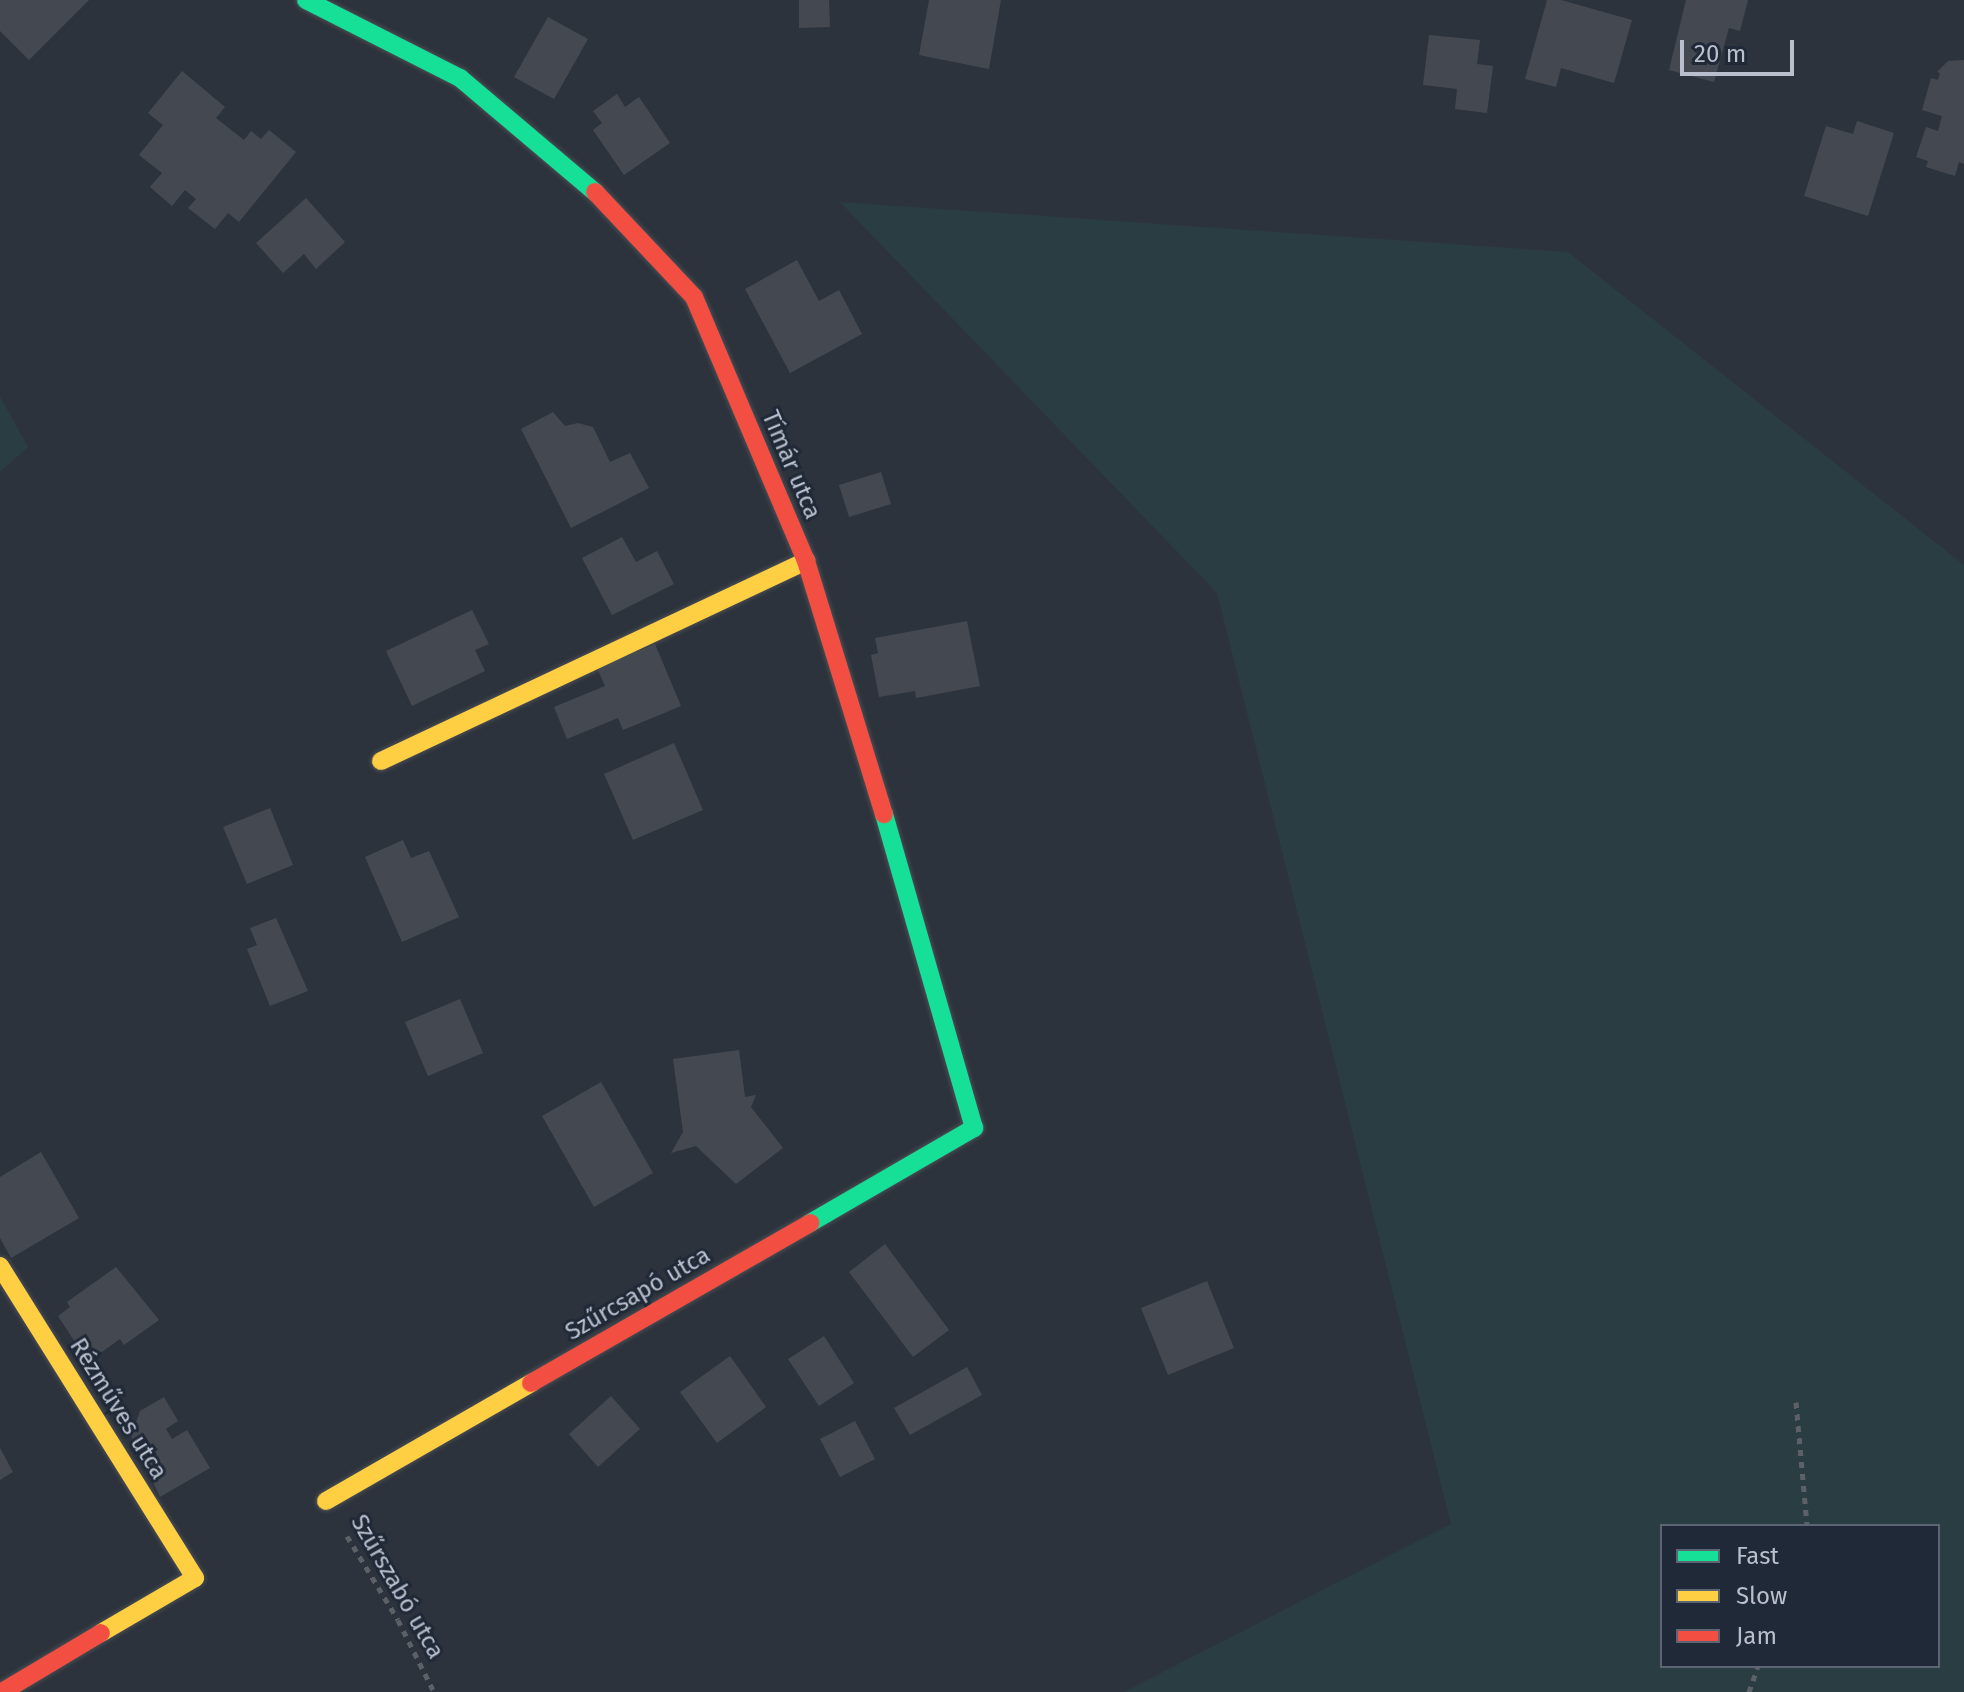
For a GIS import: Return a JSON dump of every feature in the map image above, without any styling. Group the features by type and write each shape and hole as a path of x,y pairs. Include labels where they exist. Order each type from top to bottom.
{"street":[{"name":"Tímár utca","path":"306,0 460,78 582,178 694,297 806,561 898,859 974,1128"},
{"path":"381,761 806,561"},
{"name":"Szűrcsapó utca","path":"326,1501 974,1128"},
{"name":"Rézműves utca","path":"0,1266 195,1578 2,1692"}],"path":[{"path":"1796,1402 1807,1524"},
{"name":"Szűrszabó utca","path":"326,1501 398,1620 434,1692"},
{"path":"1749,1692 1757,1668"}],"green space":[{"path":"840,202 1568,252 1964,565 1964,1692 1124,1692 1451,1524 1217,593"},
{"path":"0,396 28,447 0,472"}],"building":[{"path":"0,0 89,0 29,60 0,31"},
{"path":"799,0 829,0 830,27 799,28"},
{"path":"929,0 1001,0 989,69 919,55"},
{"path":"1547,0 1561,0 1632,20 1614,83 1561,68 1556,87 1525,79"},
{"path":"1686,0 1748,0 1740,31 1729,28 1714,82 1669,70"},
{"path":"548,17 588,39 554,99 514,77"},
{"path":"1429,35 1480,40 1477,64 1493,66 1487,113 1455,109 1457,89 1423,85"},
{"path":"1964,60 1964,164 1959,162 1955,176 1926,167 1928,161 1916,157 1926,127 1938,131 1942,116 1922,110 1931,78 1938,80 1940,73 1937,72 1948,61"},
{"path":"182,71 225,107 216,118 244,140 251,131 261,139 269,130 296,152 239,222 228,213 215,229 188,208 196,199 185,190 172,206 150,187 162,173 139,155 163,125 148,113"},
{"path":"617,94 625,107 639,97 670,143 624,175 593,130 602,123 593,111"},
{"path":"1857,121 1894,133 1868,216 1804,196 1826,126 1853,134"},
{"path":"306,198 345,242 316,269 304,254 283,273 256,243"},
{"path":"797,260 819,301 839,290 862,334 790,373 745,289"},
{"path":"553,412 565,426 578,423 593,427 610,462 630,453 649,488 571,528 521,429"},
{"path":"881,472 891,504 849,517 839,485"},
{"path":"622,537 636,562 657,551 674,584 612,615 582,558"},
{"path":"472,610 489,644 475,650 485,671 412,706 386,651"},
{"path":"967,621 980,686 916,698 915,691 879,697 871,655 878,653 875,638"},
{"path":"655,644 681,706 623,730 618,718 567,739 554,707 605,686 597,668"},
{"path":"674,743 703,810 633,840 604,774"},
{"path":"270,808 293,865 247,884 223,827"},
{"path":"403,840 411,858 429,851 459,917 402,942 365,857"},
{"path":"276,918 308,991 270,1006 247,949 257,945 250,928"},
{"path":"460,999 483,1053 428,1076 405,1022"},
{"path":"739,1050 745,1097 756,1095 751,1107 783,1148 736,1184 696,1146 671,1153 683,1132 673,1059"},
{"path":"601,1082 653,1173 594,1207 542,1116"},
{"path":"41,1152 79,1218 11,1258 0,1238 0,1177"},
{"path":"885,1244 949,1330 913,1357 849,1272"},
{"path":"116,1267 159,1320 124,1345 120,1339 88,1362 58,1316 70,1307 67,1302"},
{"path":"1207,1281 1234,1348 1168,1375 1141,1308"},
{"path":"824,1336 854,1383 819,1406 788,1359"},
{"path":"730,1356 766,1407 717,1443 680,1392"},
{"path":"967,1367 982,1395 910,1435 894,1408"},
{"path":"611,1396 640,1429 598,1467 569,1434"},
{"path":"164,1397 178,1421 166,1429 172,1439 187,1430 210,1468 160,1497 131,1436 140,1411"},
{"path":"855,1421 875,1459 840,1477 820,1439"},
{"path":"0,1448 13,1472 0,1480"}],"traffic: fast":[{"path":"306,0 460,78 595,192"},
{"path":"810,1223 974,1128 884,814"}],"traffic: slow":[{"path":"381,761 806,561"},
{"path":"0,1266 195,1578 101,1633"},
{"path":"326,1501 531,1383"}],"traffic: jam":[{"path":"595,192 694,297 806,561 884,814"},
{"path":"531,1383 810,1223"},
{"path":"2,1692 101,1633"}]}
